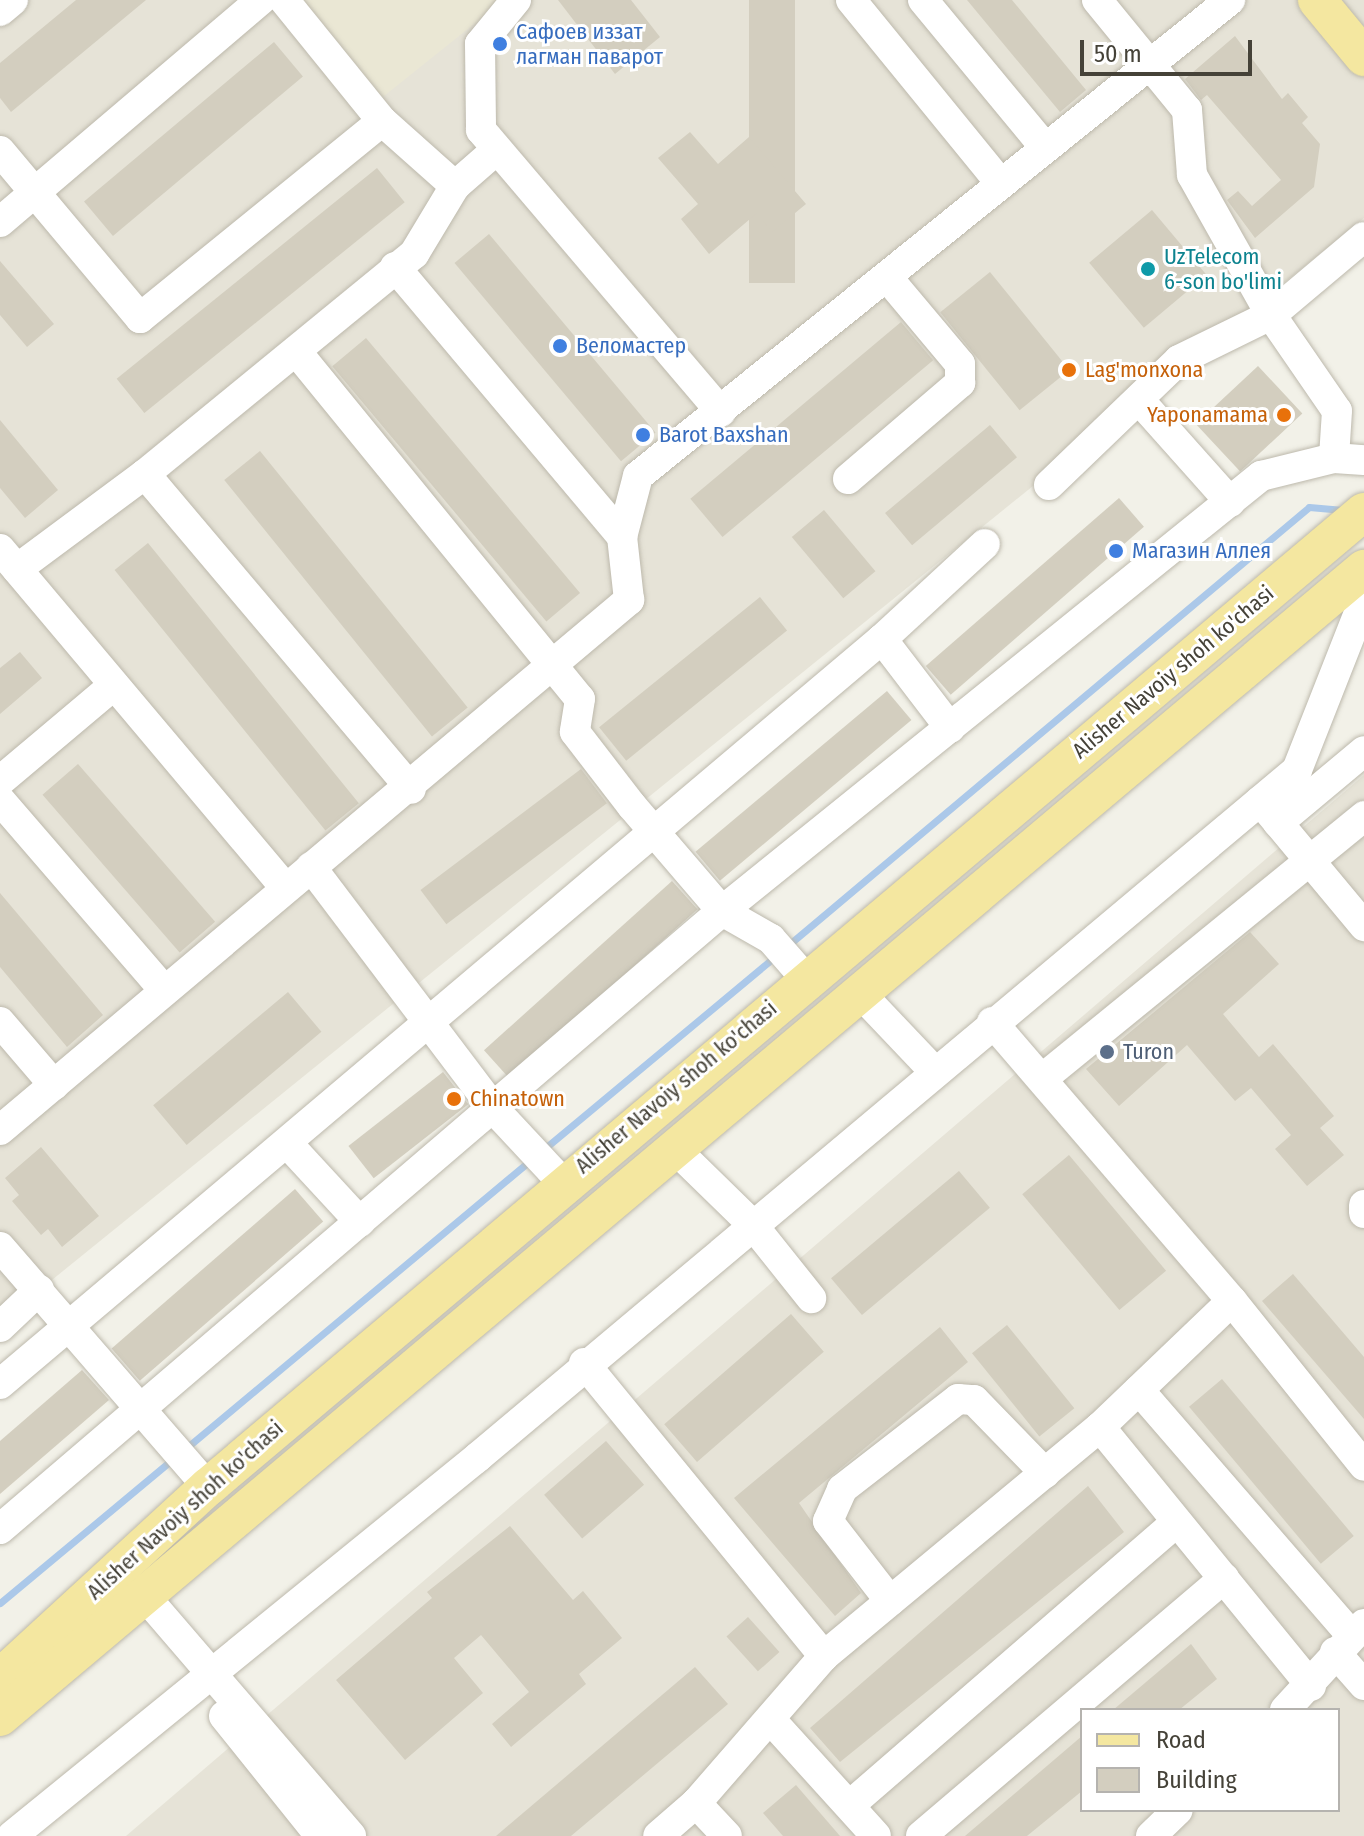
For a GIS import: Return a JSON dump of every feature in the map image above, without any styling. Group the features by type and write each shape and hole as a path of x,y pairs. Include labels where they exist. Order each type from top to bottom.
{"main road":[{"path":"1317,0 1364,57"},
{"name":"Alisher Navoiy shoh ko'chasi","path":"0,1678 190,1463 546,1164 798,971 1364,512"},
{"name":"Alisher Navoiy shoh ko'chasi","path":"0,1717 135,1600 1364,569"}],"street":[{"path":"0,11 13,0"},
{"path":"0,222 261,0"},
{"path":"284,0 382,121 455,186"},
{"path":"516,0 480,44 481,130 494,152 721,412"},
{"path":"851,0 1000,183"},
{"path":"923,0 1043,145"},
{"path":"0,1529 722,911 1261,476 1349,459 1337,411 1271,315 1192,175 1187,110 1097,0"},
{"path":"0,1130 285,888 411,789 629,600 622,537 638,476 887,277 1043,145 1230,0"},
{"path":"0,151 140,318 382,121"},
{"path":"285,888 8,559 145,474 414,254 455,186 494,152"},
{"path":"1049,485 1141,402 1179,360 1271,315 1364,237"},
{"path":"395,267 622,537"},
{"path":"848,479 960,383 960,364 887,277"},
{"path":"296,351 580,699 575,732 655,833 722,911 771,939 798,971"},
{"path":"1141,402 1230,502"},
{"path":"145,474 411,789"},
{"path":"0,1384 288,1144 426,1022 655,833 882,639 985,544"},
{"path":"1269,812 1297,770 1364,600"},
{"path":"882,639 950,728"},
{"path":"0,781 114,685"},
{"path":"12,1836 203,1675 478,1457 584,1363 992,1022 1269,812 1364,751"},
{"path":"0,800 164,990"},
{"path":"1269,812 1364,926"},
{"path":"1042,1079 1364,816"},
{"path":"311,867 493,1108 546,1164"},
{"path":"859,992 934,1071"},
{"path":"0,1022 54,1085"},
{"path":"992,1022 1232,1301 1364,1466"},
{"path":"288,1144 360,1222"},
{"path":"674,1148 752,1224 811,1298"},
{"path":"1364,1205 1364,1213"},
{"path":"0,1247 190,1463"},
{"path":"0,1327 39,1290"},
{"path":"658,1836 696,1803 824,1656 1100,1427 1232,1301"},
{"path":"584,1363 824,1656"},
{"path":"1139,1390 1350,1637 1364,1685"},
{"path":"890,1601 828,1521 842,1489 958,1399 974,1400 1045,1473"},
{"path":"1100,1427 1175,1523 1311,1686"},
{"path":"850,1805 1175,1523"},
{"path":"921,1836 1224,1578"},
{"path":"135,1600 351,1836"},
{"path":"1287,1708 1311,1686 1350,1637"},
{"path":"203,1675 320,1836"},
{"path":"771,1720 876,1836"},
{"path":"696,1803 727,1836"},
{"path":"1151,1836 1176,1812"}],"shaded area":[{"path":"0,0 1364,0 1364,218 0,1322"},
{"path":"298,0 504,0 379,100"},
{"path":"1364,775 1364,1836 126,1836"}],"building":[{"path":"76,0 146,0 11,112 0,98 0,63"},
{"path":"558,0 631,0 660,37 615,74"},
{"path":"749,0 795,0 795,283 749,283"},
{"path":"967,0 1012,0 1086,90 1060,112"},
{"path":"1235,36 1282,99 1288,93 1308,117 1302,123 1320,144 1314,187 1255,238 1227,200 1238,191 1252,206 1281,180 1207,95 1201,100 1185,79"},
{"path":"274,42 303,76 113,236 84,201"},
{"path":"690,132 718,164 749,137 806,204 772,232 757,213 709,254 681,219 698,204 658,158"},
{"path":"377,168 405,202 144,413 117,379"},
{"name":"UzTelecom 6-son bo'limi","path":"1152,210 1207,275 1144,328 1089,263"},
{"path":"489,234 655,432 621,461 455,263"},
{"path":"0,261 54,324 27,347 0,315"},
{"path":"990,272 1069,370 1020,410 940,312"},
{"path":"901,322 933,360 722,537 690,499"},
{"path":"366,338 580,593 546,621 332,366"},
{"path":"1258,366 1302,414 1240,472 1196,424"},
{"path":"0,420 58,490 25,518 0,488"},
{"path":"990,425 1017,457 912,545 885,513"},
{"path":"260,451 468,707 432,736 224,480"},
{"path":"1119,498 1144,527 951,695 926,666"},
{"path":"824,510 875,571 843,598 792,537"},
{"path":"148,543 359,803 325,830 115,570"},
{"path":"760,597 787,630 626,761 599,727"},
{"path":"20,652 42,678 0,714 0,668"},
{"path":"887,691 911,720 720,881 695,852"},
{"path":"78,764 215,922 180,953 43,795"},
{"path":"581,769 607,803 446,924 420,890"},
{"path":"672,881 697,909 509,1079 484,1050"},
{"path":"0,893 103,1015 67,1047 0,967"},
{"path":"1250,932 1279,964 1223,1014 1259,1057 1273,1044 1334,1116 1320,1128 1344,1155 1307,1186 1275,1149 1291,1135 1251,1088 1235,1101 1187,1045 1119,1106 1086,1069"},
{"path":"288,992 321,1032 187,1145 153,1105"},
{"path":"443,1072 468,1104 374,1178 348,1146"},
{"path":"41,1147 99,1216 62,1247 48,1229 41,1235 12,1201 19,1195 5,1178"},
{"path":"1069,1155 1166,1271 1119,1310 1022,1194"},
{"path":"959,1171 990,1208 862,1315 831,1278"},
{"path":"295,1189 323,1221 140,1381 112,1348"},
{"path":"1293,1274 1364,1357 1364,1419 1262,1301"},
{"path":"791,1314 824,1352 697,1462 664,1424"},
{"path":"1007,1325 1074,1408 1039,1436 972,1353"},
{"path":"940,1327 968,1362 799,1503 861,1593 835,1616 734,1498"},
{"path":"82,1370 109,1400 0,1494 0,1441"},
{"path":"1222,1379 1354,1536 1321,1564 1189,1407"},
{"path":"606,1441 644,1485 582,1539 544,1495"},
{"path":"1088,1486 1124,1532 840,1762 810,1728"},
{"path":"510,1526 573,1600 583,1591 622,1638 579,1674 586,1684 511,1747 492,1724 529,1692 481,1635 454,1658 483,1693 405,1760 336,1680 432,1598 427,1592"},
{"path":"748,1617 779,1652 758,1671 726,1636"},
{"path":"1191,1644 1217,1679 1181,1708 1115,1708"},
{"path":"695,1667 728,1704 571,1836 496,1836"},
{"path":"1080,1738 1080,1793 1027,1836 965,1836"},
{"path":"796,1785 840,1836 783,1836 763,1813"}],"waterway":[{"path":"786,947 1309,507 1346,510"},
{"path":"544,1149 777,955"},
{"path":"185,1449 531,1160"},
{"path":"0,1603 175,1457"}],"place":[{"name":"Сафоев иззат лагман паварот","path":"500,44"},
{"name":"UzTelecom 6-son bo'limi","path":"1148,269"},
{"name":"Веломастер","path":"560,346"},
{"name":"Lag'monxona","path":"1069,370"},
{"name":"Yaponamama","path":"1284,415"},
{"name":"Barot Baxshan","path":"643,435"},
{"name":"Магазин Аллея","path":"1116,551"},
{"name":"Turon","path":"1107,1052"},
{"name":"Chinatown","path":"454,1099"}]}
